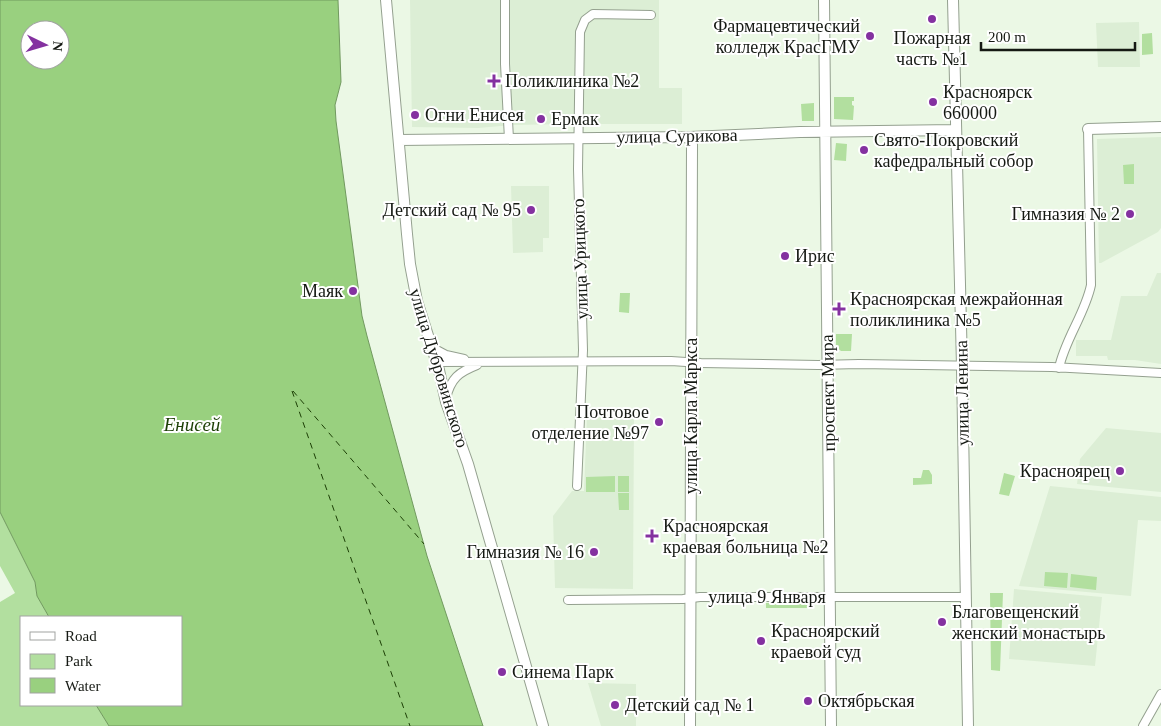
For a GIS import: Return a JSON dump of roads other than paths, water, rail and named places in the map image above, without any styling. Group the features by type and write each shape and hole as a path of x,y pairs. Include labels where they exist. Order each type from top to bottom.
{"main road":[{"name":"улица Дубровинского","path":"386,0 410,264 417,300 446,400 468,464 543,726"},
{"name":"проспект Мира","path":"824,0 831,726"},
{"name":"улица Ленина","path":"953,0 968,726"},
{"path":"1088,128 1161,127"},
{"name":"улица Сурикова","path":"399,140 690,137 956,130"},
{"name":"улица Карла Маркса","path":"690,137 692,145 690,726"}],"street":[{"path":"505,0 505,64 510,139"},
{"name":"улица Урицкого","path":"577,486 583,362 578,138 580,32 585,20 592,14 651,15"},
{"path":"1059,368 1062,356 1087,301 1091,285 1088,128"},
{"path":"432,347 446,355 481,363"},
{"path":"436,362 671,361 690,363 1059,368 1161,373"},
{"path":"446,400 448,389 455,377 461,371 481,363"},
{"name":"улица 9 Января","path":"568,600 965,597"},
{"path":"1143,726 1161,694"}],"water":[{"name":"Енисей","path":"0,0 338,0 341,82 335,105 336,121 362,316 427,556 483,726 109,726 97,706 182,706 182,616 48,616 37,596 35,582 0,512"}],"place":[{"name":"Пожарная часть №1","path":"932,19"},
{"name":"Фармацевтический колледж КрасГМУ","path":"870,36"},
{"name":"Поликлиника №2","path":"494,81"},
{"name":"Красноярск 660000","path":"933,102"},
{"name":"Огни Енисея","path":"415,115"},
{"name":"Ермак","path":"541,119"},
{"name":"Свято-Покровский кафедральный собор","path":"864,150"},
{"name":"Детский сад № 95","path":"531,210"},
{"name":"Гимназия № 2","path":"1130,214"},
{"name":"Ирис","path":"785,256"},
{"name":"Маяк","path":"353,291"},
{"name":"Красноярская межрайонная поликлиника №5","path":"839,309"},
{"name":"Почтовое отделение №97","path":"659,422"},
{"name":"Красноярец","path":"1120,471"},
{"name":"Красноярская краевая больница №2","path":"652,536"},
{"name":"Гимназия № 16","path":"594,552"},
{"name":"Благовещенский женский монастырь","path":"942,622"},
{"name":"Красноярский краевой суд","path":"761,641"},
{"name":"Синема Парк","path":"502,672"},
{"name":"Октябрьская","path":"808,701"},
{"name":"Детский сад № 1","path":"615,705"}]}
